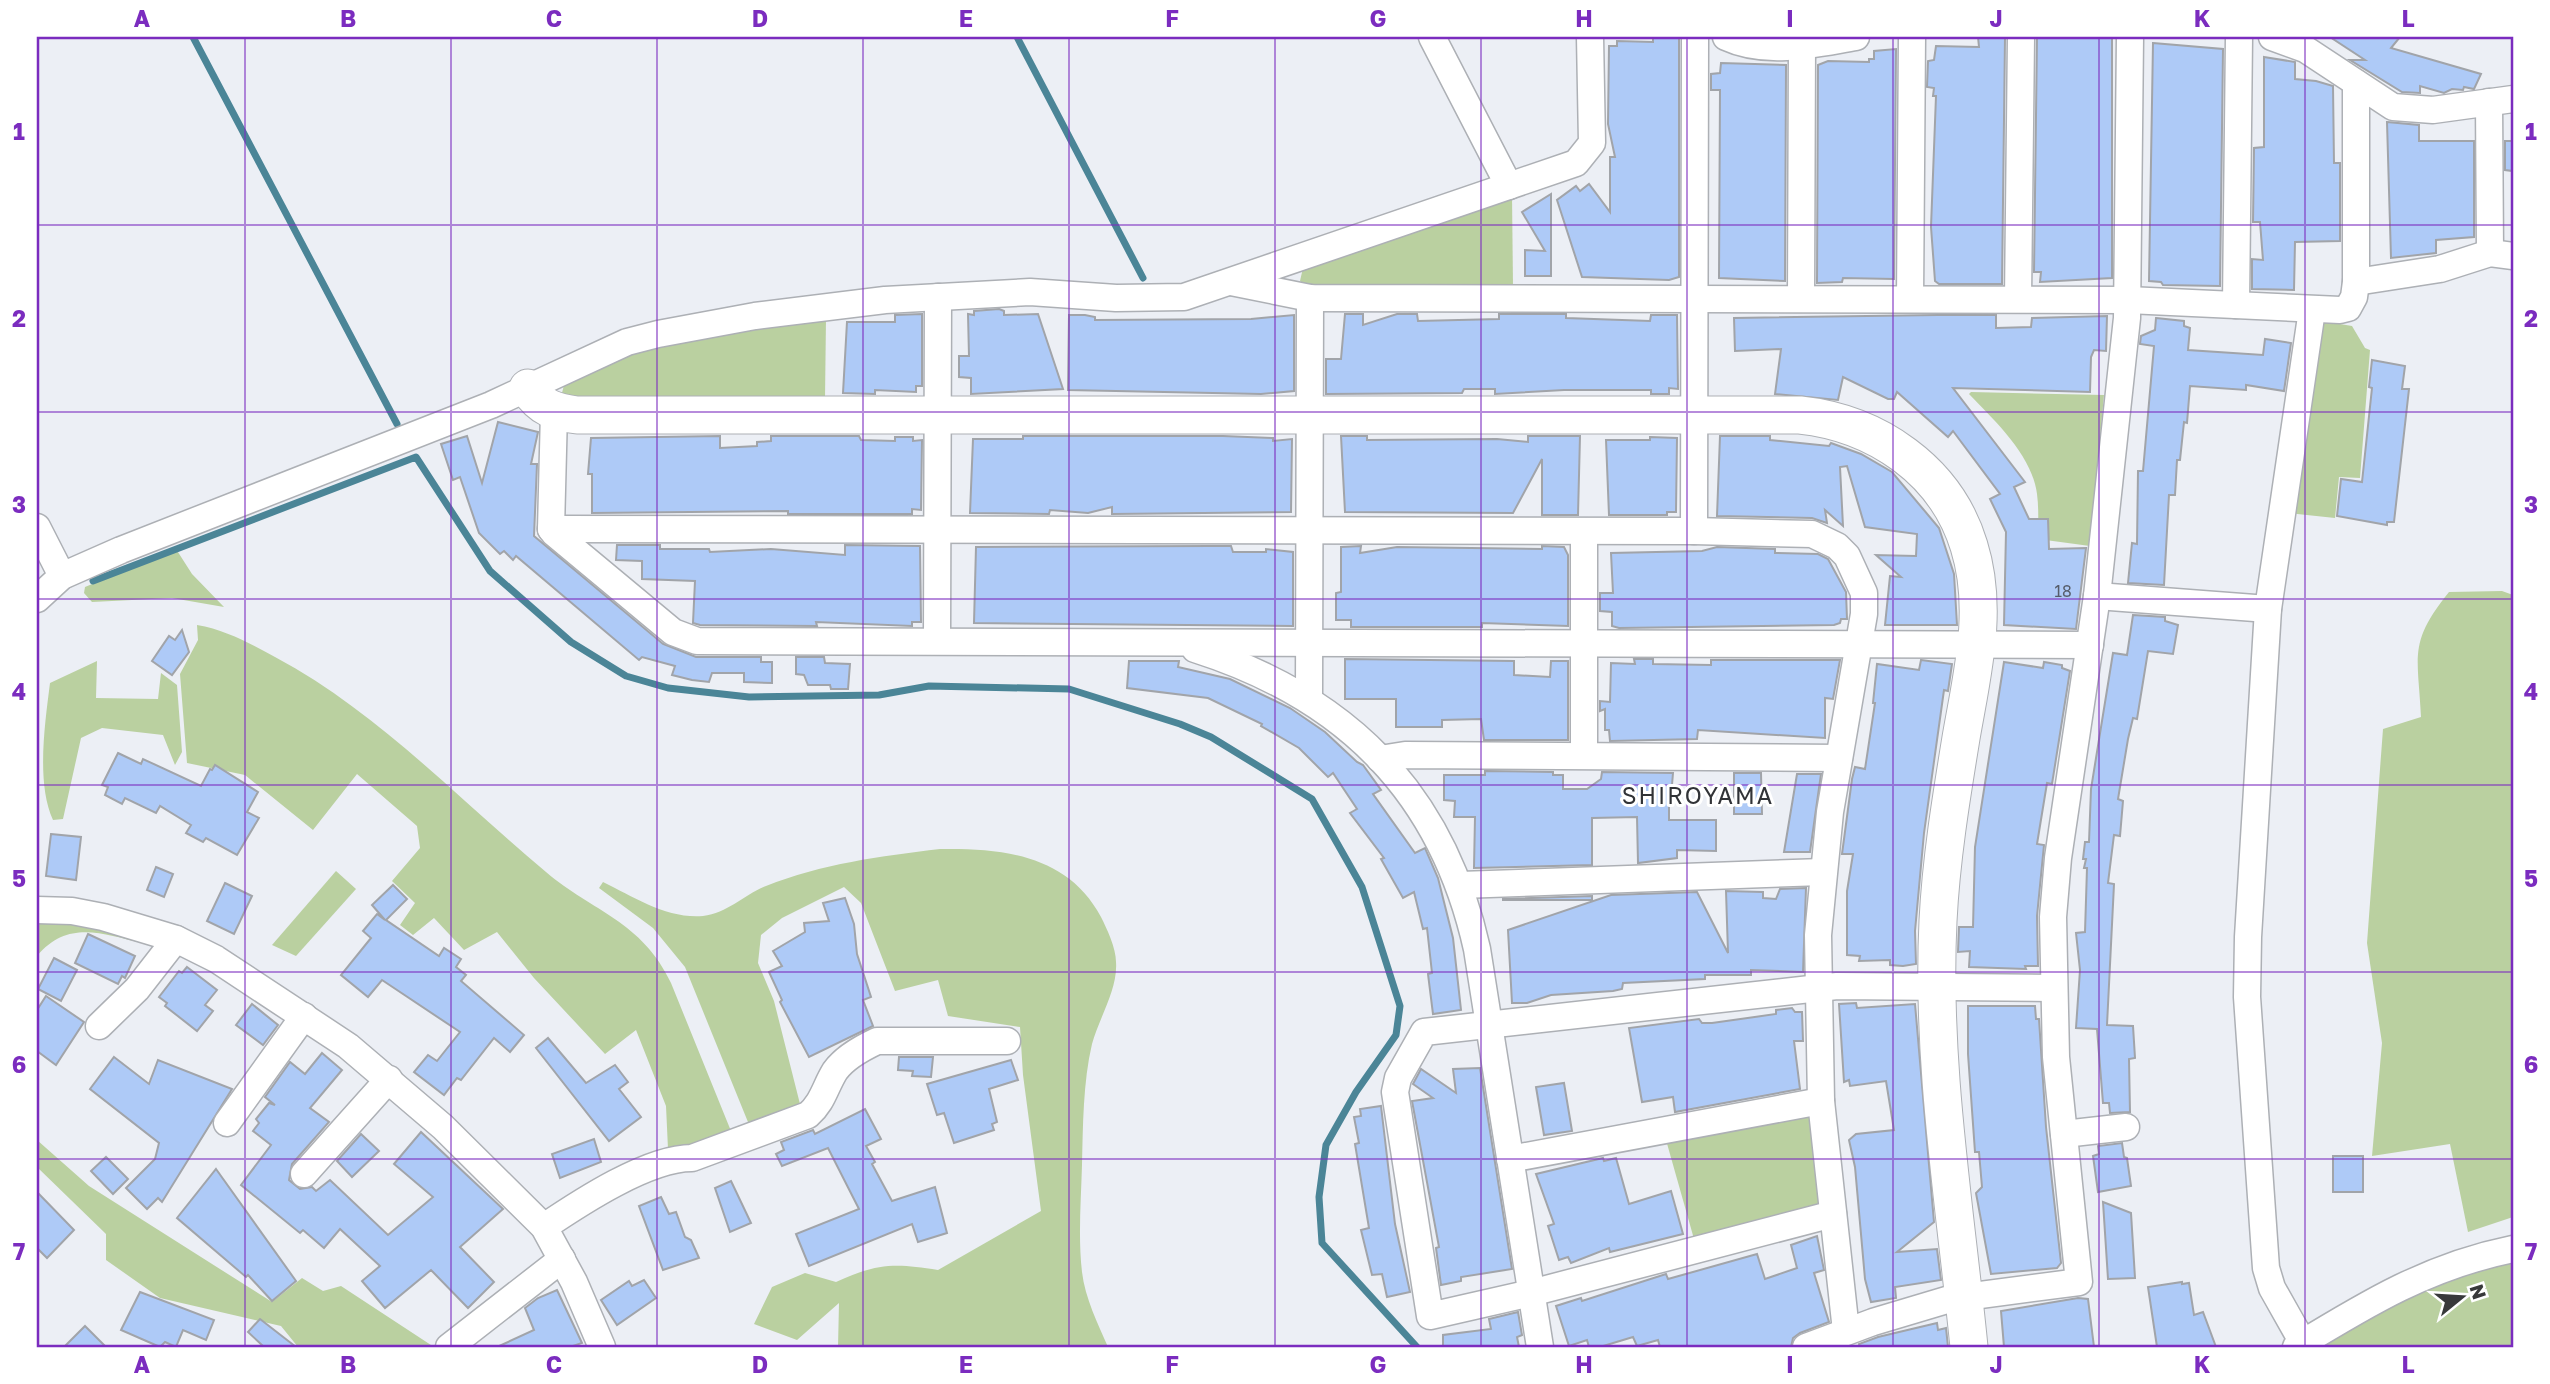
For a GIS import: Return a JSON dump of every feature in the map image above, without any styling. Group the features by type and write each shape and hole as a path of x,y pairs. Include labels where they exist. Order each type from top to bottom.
{"street":[{"path":"1432,37 1509,186"},
{"path":"37,599 62,576 541,400 627,342 658,334 836,305 1030,292 1116,298 1184,297 1576,163 1592,143 1590,37"},
{"path":"1694,531 1695,37"},
{"path":"1726,37 1756,47 1802,45 1856,37"},
{"path":"1910,299 1912,37"},
{"path":"2018,299 2021,37"},
{"path":"1806,1347 1846,1331 1964,1296 2079,1282 2053,988 2053,917 2058,858 2097,596 2128,300 2130,37"},
{"path":"2236,306 2239,37"},
{"path":"2272,37 2305,49 2393,107 2411,110 2501,101 2501,254 2440,269 2356,282"},
{"path":"1801,298 1802,45"},
{"path":"1231,282 1311,298 2128,300 2312,310 2347,308 2354,298 2356,282 2356,83"},
{"path":"937,641 938,297"},
{"path":"1309,699 1311,298"},
{"path":"2312,310 2268,609 2247,997 2266,1268 2272,1288 2300,1345 2364,1304 2413,1280 2450,1266 2513,1249"},
{"path":"541,400 939,414 1822,417 1843,422 1880,437 1910,458 1942,495 1968,542 1980,595 1977,644 1947,826 1938,918 1936,987 1940,1092 1969,1347"},
{"path":"541,400 551,528 631,598 673,632 688,640 708,643 937,641 2090,645"},
{"path":"37,527 62,576"},
{"path":"551,528 1694,531 1812,534 1837,546 1854,567 1864,593 1864,614 1823,872 1817,988 1821,1101 1846,1331"},
{"path":"1584,532 1584,755"},
{"path":"2097,596 2268,609"},
{"path":"1174,642 1231,662 1309,699 1343,723 1380,759 1430,823 1460,885 1477,949 1540,1347"},
{"path":"1380,759 1405,755 1839,758"},
{"path":"1460,885 1823,872"},
{"path":"37,910 72,911 103,917 176,939 216,959 304,1016 389,1079 501,1183 544,1227 562,1259 602,1347"},
{"path":"99,1026 137,989 176,939"},
{"path":"1833,1214 1531,1293 1430,1316 1395,1092 1398,1079 1424,1032 1817,988 2053,988"},
{"path":"227,1123 304,1016"},
{"path":"544,1227 603,1191 673,1158 692,1158 808,1115 818,1107 836,1071 858,1050 877,1041 1007,1041"},
{"path":"304,1174 389,1079"},
{"path":"1510,1158 1821,1101"},
{"path":"2064,1134 2126,1127"},
{"path":"449,1347 562,1259"}],"green space":[{"path":"1512,195 1513,286 1307,286 1300,281 1303,268"},
{"path":"826,318 825,398 565,398 562,393 564,385 630,352 670,342"},
{"path":"2322,321 2352,326 2365,348 2370,350 2360,478 2339,477 2335,518 2288,513"},
{"path":"1969,394 2104,395 2090,546 2038,539 2037,494 2028,466 2011,440"},
{"path":"176,549 192,574 224,607 172,598 92,602 84,593 85,587"},
{"path":"2502,591 2513,595 2513,1217 2468,1232 2450,1144 2372,1156 2382,1043 2367,943 2383,729 2421,717 2418,650 2427,624 2449,592"},
{"path":"197,625 228,634 256,647 313,679 348,703 416,757 546,872 615,919 646,945 671,983 733,1136 668,1149 666,1106 636,1030 605,1054 534,978 497,932 464,950 434,918 413,935 400,925 415,903 392,881 420,848 417,826 357,774 313,830 245,775 187,763 180,674 198,640"},
{"path":"97,661 96,698 158,699 161,673 177,685 182,752 175,765 163,735 102,728 81,738 63,819 53,820 43,771 50,683"},
{"path":"940,849 987,850 1032,859 1052,868 1071,880 1087,896 1101,917 1113,945 1116,957 1114,983 1092,1044 1087,1073 1080,1219 1084,1282 1092,1311 1108,1347 838,1347 839,1303 797,1340 754,1324 772,1287 805,1273 836,1282 863,1271 886,1266 938,1270 1041,1211 1023,1075 1020,1027 948,1016 938,980 895,991 861,903 844,887 782,918 761,935 758,963 774,1001 801,1108 750,1127 685,967 653,928 599,888 603,882 664,911 703,916 728,908 766,886 808,872 874,858"},
{"path":"336,871 356,889 296,956 272,945"},
{"path":"37,921 67,921 146,940 142,943 100,933 74,933 49,944 37,956"},
{"path":"1800,1114 1809,1118 1819,1201 1815,1208 1694,1239 1666,1140"},
{"path":"37,1140 89,1186 272,1302 302,1278 323,1291 341,1286 434,1347 298,1347 281,1326 160,1298 106,1260 106,1234 37,1167"},
{"path":"2513,1261 2513,1347 2315,1347 2414,1294 2450,1279"}],"building":[{"path":"1653,37 1679,37 1679,277 1669,280 1582,277 1557,200 1576,186 1580,191 1589,184 1610,212 1610,157 1615,157 1608,124 1609,46 1617,46 1617,41 1653,42"},
{"path":"1978,37 2005,37 2002,284 1939,284 1935,281 1931,227 1936,96 1933,96 1934,88 1927,87 1928,61 1934,60 1936,46 1979,47"},
{"path":"2037,37 2112,37 2112,278 2040,282 2041,272 2034,272"},
{"path":"2330,37 2400,37 2391,48 2481,74 2474,89 2464,87 2463,90 2452,89 2444,93 2420,86 2420,93 2402,92 2350,60 2365,60"},
{"path":"2153,43 2223,49 2220,286 2163,285 2161,282 2149,281"},
{"path":"1896,49 1894,279 1843,278 1842,282 1817,283 1818,65 1828,61 1869,62 1869,59 1874,59 1874,51"},
{"path":"2264,57 2295,62 2295,79 2333,86 2334,163 2340,163 2340,241 2295,242 2294,290 2252,289 2252,259 2263,260 2260,222 2253,222 2254,148 2264,147"},
{"path":"1721,63 1786,65 1785,281 1719,278 1720,90 1711,90 1711,74 1720,73"},
{"path":"2387,122 2419,125 2419,141 2474,141 2474,237 2436,240 2436,253 2391,258"},
{"path":"2505,141 2513,141 2513,171 2505,170"},
{"path":"1551,194 1551,276 1525,276 1525,250 1545,251 1522,212"},
{"path":"999,309 1004,311 1004,315 1038,314 1063,389 971,394 971,378 959,377 959,356 969,356 968,314"},
{"path":"922,314 922,386 916,386 916,392 875,390 875,394 843,393 847,322 895,322 895,315"},
{"path":"1345,314 1363,314 1363,325 1397,314 1417,314 1418,321 1499,319 1499,314 1566,314 1566,318 1650,321 1651,315 1677,315 1678,389 1669,388 1669,394 1651,394 1651,390 1564,390 1495,394 1495,389 1464,389 1462,393 1326,394 1326,359 1341,359"},
{"path":"1069,315 1085,315 1095,317 1095,320 1251,319 1294,315 1294,391 1261,394 1068,390"},
{"path":"1996,315 1996,328 2031,327 2032,318 2107,316 2106,351 2094,350 2091,357 2090,392 1953,388 2025,482 2014,487 2029,519 2048,519 2049,549 2086,548 2076,629 2004,625 2006,532 1990,499 2000,494 1953,431 1948,437 1897,392 1894,399 1888,399 1843,377 1838,400 1775,394 1781,349 1735,351 1734,318"},
{"path":"2156,318 2184,321 2184,326 2190,328 2188,350 2263,355 2265,339 2291,343 2284,391 2246,385 2246,390 2190,386 2187,423 2184,422 2180,460 2177,460 2175,495 2169,495 2164,585 2128,583 2132,543 2137,544 2138,471 2143,471 2154,346 2140,344 2141,336 2155,330"},
{"path":"2372,360 2405,366 2402,389 2409,389 2394,522 2387,522 2387,525 2337,516 2341,479 2362,482 2372,388 2369,387"},
{"path":"498,422 538,432 531,464 537,464 534,536 663,644 696,657 761,657 761,662 772,662 772,683 744,682 744,673 712,673 709,682 692,680 672,675 675,666 642,657 639,660 516,556 513,560 504,551 500,554 479,533 460,477 453,480 441,444 467,436 482,483"},
{"path":"720,436 720,448 757,446 757,442 771,441 771,436 859,436 861,440 895,441 895,437 913,437 913,441 922,440 921,510 912,509 912,514 788,514 788,511 592,513 592,474 588,474 591,438"},
{"path":"1023,436 1223,436 1273,438 1273,441 1292,439 1291,512 1112,514 1112,507 1088,513 1050,510 1049,514 970,513 973,439 1023,439"},
{"path":"1341,436 1367,436 1367,440 1497,439 1528,442 1528,436 1580,436 1578,515 1542,515 1542,459 1513,513 1345,512"},
{"path":"1720,436 1770,436 1770,440 1829,446 1831,443 1861,454 1892,472 1939,528 1954,574 1957,625 1885,625 1890,576 1901,577 1876,555 1916,556 1917,534 1865,527 1847,466 1840,467 1843,526 1825,510 1827,523 1812,518 1717,516"},
{"path":"1650,437 1677,438 1676,512 1667,512 1667,515 1609,515 1606,440 1650,440"},
{"path":"617,545 660,545 660,549 709,549 710,552 771,549 845,555 845,545 920,546 921,622 912,622 912,626 816,622 817,626 700,625 693,623 695,581 642,579 642,561 616,560"},
{"path":"1231,546 1233,552 1266,552 1266,549 1293,552 1293,626 974,623 976,547"},
{"path":"1361,546 1360,553 1397,547 1564,547 1568,555 1568,626 1482,623 1482,627 1351,627 1351,620 1336,620 1336,593 1341,592 1341,547"},
{"path":"1717,547 1775,549 1775,553 1818,554 1828,559 1846,592 1847,619 1841,619 1840,623 1834,625 1619,628 1612,626 1612,612 1600,611 1600,593 1613,593 1611,553 1702,551"},
{"path":"2133,615 2165,617 2165,621 2178,625 2173,654 2148,651 2137,719 2133,718 2128,739 2118,799 2123,801 2120,836 2114,835 2108,883 2114,884 2107,1025 2133,1026 2135,1058 2129,1059 2130,1112 2110,1113 2109,1103 2103,1103 2097,1029 2076,1028 2080,970 2076,933 2085,932 2087,868 2084,868 2086,859 2083,859 2085,842 2089,842 2091,789 2113,653 2127,655"},
{"path":"182,630 189,652 172,675 152,661 169,636 175,640"},
{"path":"796,657 824,657 825,663 850,664 848,689 831,689 830,685 808,685 804,675 796,674"},
{"path":"1345,659 1514,661 1514,675 1550,677 1551,661 1568,661 1568,740 1484,740 1481,719 1442,720 1442,727 1396,727 1396,699 1345,699"},
{"path":"1634,659 1653,659 1653,664 1711,665 1711,660 1840,660 1833,699 1825,698 1825,738 1698,730 1697,739 1610,741 1609,730 1605,730 1605,709 1600,711 1600,701 1610,702 1611,663 1635,664"},
{"path":"1921,660 1952,664 1948,691 1944,690 1924,833 1915,931 1916,964 1903,966 1890,965 1890,960 1859,961 1860,956 1847,955 1847,891 1853,854 1842,854 1852,779 1855,767 1865,769 1875,703 1877,664 1919,670"},
{"path":"1129,661 1179,661 1178,667 1230,679 1290,708 1325,732 1363,765 1381,790 1373,794 1415,853 1425,848 1438,878 1453,938 1461,1010 1433,1014 1428,974 1432,973 1427,928 1423,929 1414,892 1403,898 1381,859 1384,858 1350,813 1357,809 1333,773 1328,777 1299,748 1261,726 1262,724 1208,698 1127,688"},
{"path":"2004,662 2043,668 2044,662 2062,665 2062,668 2070,671 2052,784 2047,783 2037,844 2044,845 2037,916 2038,966 2025,966 2026,969 1969,967 1970,951 1958,952 1959,927 1973,927 1975,847"},
{"path":"118,753 141,764 143,759 201,786 215,765 258,792 247,812 259,818 237,855 206,838 203,842 186,833 191,825 160,806 156,813 125,798 122,804 105,795 108,787 102,785"},
{"path":"1485,771 1553,772 1553,775 1563,775 1563,789 1587,789 1601,779 1602,772 1673,773 1672,785 1669,787 1669,820 1716,820 1716,851 1677,850 1677,858 1638,863 1637,817 1592,818 1592,865 1474,868 1475,817 1454,817 1455,801 1444,800 1444,775 1485,775"},
{"path":"1734,773 1761,773 1762,814 1734,814"},
{"path":"1797,774 1821,774 1810,852 1784,852"},
{"path":"51,834 81,837 76,880 46,876"},
{"path":"156,867 173,874 164,897 147,890"},
{"path":"225,883 252,896 234,934 207,921"},
{"path":"393,885 407,899 386,920 439,956 444,948 461,959 456,967 466,975 461,981 524,1035 510,1052 494,1038 461,1080 457,1078 444,1095 414,1072 428,1055 437,1061 460,1032 382,980 368,997 341,975 371,938 363,931 377,914 385,920 372,905"},
{"path":"1806,888 1803,972 1751,970 1751,975 1705,975 1705,979 1623,983 1622,989 1613,991 1551,995 1527,1003 1512,1003 1508,930 1611,895 1697,892 1728,953 1726,891 1763,892 1763,898 1776,899 1780,889"},
{"path":"1592,896 1592,900 1503,900 1503,899"},
{"path":"845,898 854,924 857,954 871,997 863,1000 873,1026 809,1057 780,1002 782,1000 769,972 782,966 773,951 805,932 804,923 829,921 823,903"},
{"path":"88,934 135,956 125,978 122,976 118,984 75,963"},
{"path":"54,958 77,970 61,1001 38,989"},
{"path":"187,967 217,990 205,1005 213,1011 197,1031 165,1006 167,1003 159,997 179,971 182,973"},
{"path":"46,996 84,1022 56,1065 37,1051 37,1010"},
{"path":"1856,1003 1857,1008 1915,1004 1934,1222 1897,1252 1937,1249 1941,1280 1895,1287 1896,1298 1871,1302 1865,1279 1855,1167 1849,1140 1856,1134 1894,1130 1886,1081 1850,1086 1849,1080 1844,1082 1839,1004"},
{"path":"252,1004 278,1025 263,1045 236,1025"},
{"path":"1968,1006 2035,1006 2036,1019 2039,1019 2046,1127 2061,1263 2057,1268 1991,1274 1976,1193 1982,1187 1979,1152 1975,1152 1968,1054"},
{"path":"1792,1008 1795,1012 1802,1012 1803,1041 1794,1041 1800,1089 1675,1112 1673,1097 1642,1102 1629,1028 1699,1019 1702,1023 1712,1023 1776,1014 1776,1010"},
{"path":"548,1038 586,1083 615,1065 628,1082 619,1089 641,1117 609,1141 536,1048"},
{"path":"322,1053 342,1070 310,1108 329,1122 292,1164 289,1180 300,1189 312,1187 316,1191 330,1180 388,1235 433,1197 394,1164 421,1132 503,1209 460,1247 494,1282 468,1308 431,1270 385,1308 362,1281 380,1266 340,1229 324,1248 303,1230 300,1233 241,1185 271,1145 253,1131 259,1123 256,1119 269,1103 275,1105 265,1097 290,1062 305,1074"},
{"path":"114,1057 149,1084 158,1060 232,1089 162,1202 158,1198 147,1209 126,1188 155,1159 159,1143 90,1089"},
{"path":"899,1057 933,1057 931,1077 912,1076 913,1071 898,1070"},
{"path":"1011,1060 1018,1080 989,1089 997,1122 992,1124 994,1130 954,1143 944,1113 937,1115 927,1084"},
{"path":"1480,1068 1512,1269 1461,1277 1461,1281 1441,1285 1436,1248 1439,1247 1412,1101 1433,1098 1413,1084 1421,1069 1456,1093 1453,1069"},
{"path":"1564,1083 1572,1131 1544,1135 1536,1087"},
{"path":"1381,1106 1395,1224 1410,1292 1387,1297 1382,1274 1372,1275 1361,1230 1369,1228 1355,1144 1359,1143 1354,1117 1361,1116 1360,1109"},
{"path":"865,1109 881,1139 866,1146 875,1162 872,1164 892,1201 935,1187 947,1233 918,1242 912,1224 809,1266 796,1234 859,1209 828,1148 782,1166 776,1154 784,1150 781,1142 813,1130 815,1134"},
{"path":"361,1134 379,1151 352,1177 337,1161"},
{"path":"594,1139 601,1162 560,1178 552,1154"},
{"path":"2122,1143 2131,1186 2098,1192 2093,1156 2099,1154 2098,1146"},
{"path":"2333,1156 2363,1156 2363,1192 2333,1192"},
{"path":"106,1157 128,1179 113,1194 91,1171"},
{"path":"1603,1158 1604,1161 1616,1158 1629,1204 1671,1191 1683,1234 1610,1252 1609,1248 1571,1263 1568,1257 1559,1260 1548,1226 1554,1224 1536,1174"},
{"path":"216,1169 296,1281 272,1301 248,1275 246,1277 177,1218"},
{"path":"731,1181 751,1223 730,1232 715,1188"},
{"path":"37,1192 74,1230 47,1258 37,1248"},
{"path":"661,1197 669,1214 676,1212 685,1237 691,1240 699,1258 663,1270 639,1206"},
{"path":"2103,1202 2131,1213 2135,1278 2108,1279"},
{"path":"1817,1236 1824,1270 1814,1273 1829,1322 1800,1333 1793,1338 1791,1347 1660,1347 1658,1340 1637,1346 1633,1337 1600,1347 1589,1347 1587,1340 1569,1346 1556,1306 1581,1298 1582,1301 1666,1274 1668,1279 1757,1254 1765,1279 1797,1268 1791,1245"},
{"path":"644,1280 656,1298 617,1325 601,1300 629,1281 632,1286"},
{"path":"2189,1283 2194,1315 2203,1312 2216,1347 2157,1347 2148,1287"},
{"path":"557,1290 582,1343 570,1347 497,1347 534,1330 525,1308 538,1298"},
{"path":"140,1292 214,1320 206,1340 183,1330 176,1347 165,1342 160,1347 121,1330"},
{"path":"2078,1298 2088,1299 2094,1347 2004,1347 2001,1311"},
{"path":"1518,1312 1522,1335 1517,1337 1519,1347 1443,1347 1443,1335 1491,1329 1489,1319"},
{"path":"260,1319 296,1347 264,1347 248,1332"},
{"path":"1937,1323 1938,1330 1946,1328 1948,1347 1860,1347 1859,1344 1878,1337"},
{"path":"85,1326 106,1347 64,1347"}],"waterway":[{"path":"193,37 397,424"},
{"path":"1017,37 1143,278"},
{"path":"93,581 416,457 490,571 571,642 626,676 668,688 749,697 879,695 929,686 1069,689 1180,724 1211,737 1312,799 1362,887 1400,1006 1396,1035 1356,1092 1326,1145 1319,1197 1322,1243 1417,1347"}],"district":[{"name":"SHIROYAMA","path":"1698,796"}]}
